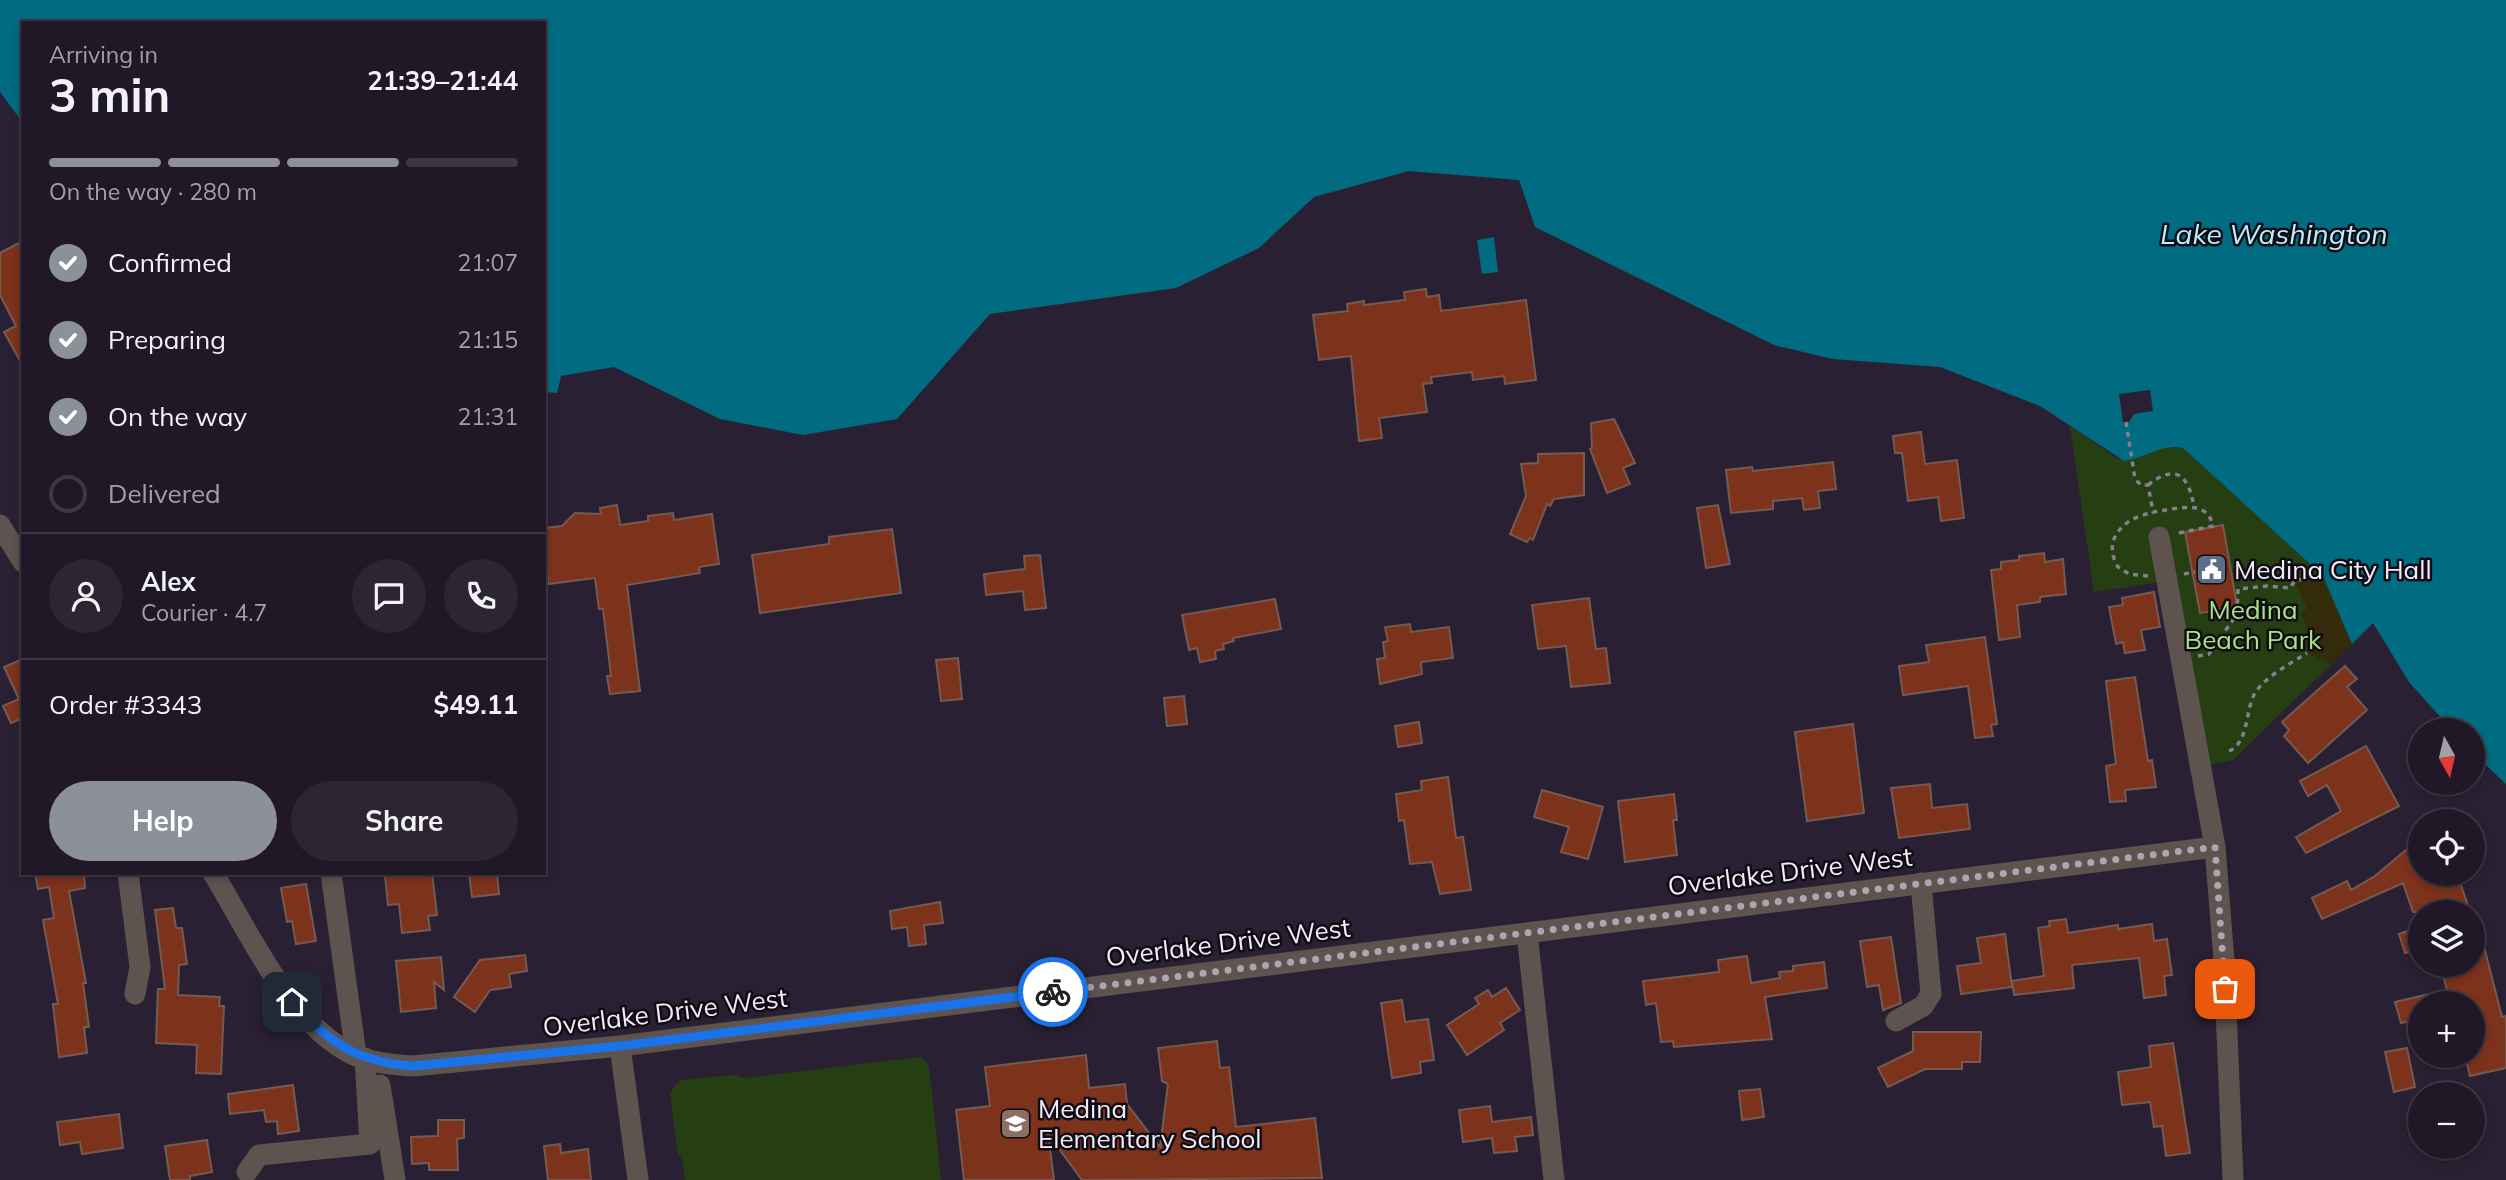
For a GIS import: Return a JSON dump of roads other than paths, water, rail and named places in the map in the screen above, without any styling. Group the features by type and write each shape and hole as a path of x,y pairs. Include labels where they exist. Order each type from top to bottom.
{"street":[{"path":"0,525 21,559"},
{"path":"2169,535 2215,847 2224,960 2233,1180"},
{"name":"Overlake Drive West","path":"214,875 292,1002 314,1027 366,1058 413,1066 442,1066 2215,847"},
{"path":"128,875 141,967 135,994"},
{"path":"331,875 366,1058 395,1180"},
{"path":"1896,1021 1923,1006 1931,994 1921,883"},
{"path":"1527,933 1554,1180"},
{"path":"620,1046 638,1180"},
{"path":"247,1172 259,1155 370,1144 366,1058"}],"water":[{"name":"Lake Washington","path":"0,0 2506,0 2506,784 2485,764 2485,718 2441,718 2409,682 2373,623 2352,644 2323,576 2183,448 2160,449 2124,461 2040,406 1940,367 1833,359 1774,345 1535,227 1519,180 1409,171 1314,197 1259,248 1176,288 990,314 897,419 803,435 720,419 614,367 561,376 557,393 546,392 546,21 21,21 21,120 0,92"},
{"path":"1494,237 1498,272 1482,274 1477,240"}],"place":[{"name":"Medina City Hall","path":"2211,569"},
{"name":"Medina Elementary School","path":"1015,1123"}],"park label":[{"name":"Medina Beach Park","path":"2253,624"}]}
